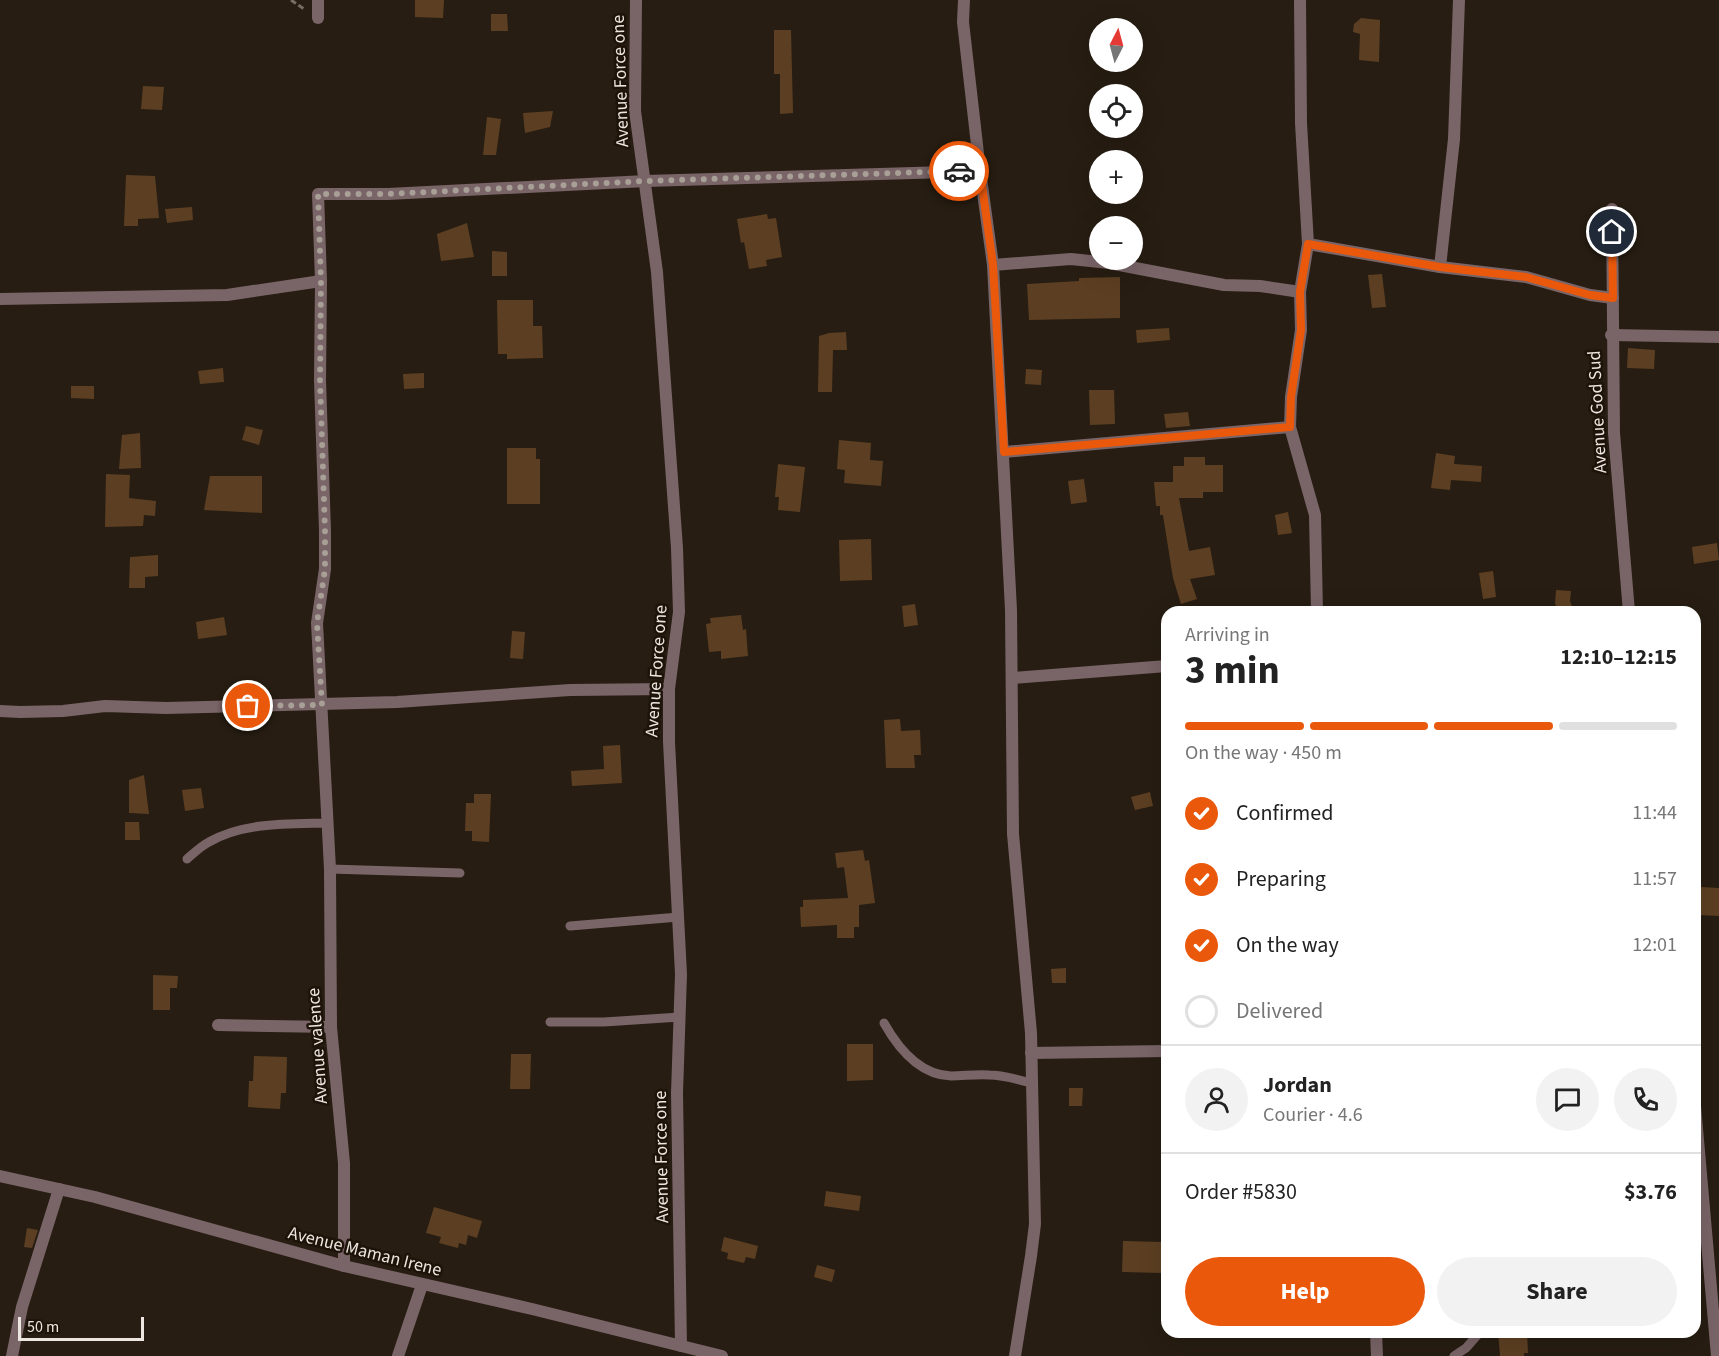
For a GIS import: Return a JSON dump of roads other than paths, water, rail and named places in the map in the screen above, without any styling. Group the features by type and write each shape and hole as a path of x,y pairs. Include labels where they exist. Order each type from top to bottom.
{"street":[{"path":"318,0 318,18"},
{"name":"Avenue Force one","path":"636,0 635,111 657,272 677,548 679,612 669,689 672,822 681,974 677,1093 681,1346"},
{"path":"964,0 963,22 993,265 1011,609 1013,834 1024,942 1031,1053 1035,1190 1031,1256 1014,1356"},
{"path":"1300,0 1301,123 1308,244 1300,292 1301,330 1291,397 1290,427 1315,515 1317,606"},
{"path":"1440,267 1454,139 1459,0"},
{"path":"646,181 980,171"},
{"name":"Avenue valence","path":"344,1266 344,1163 332,1027 330,869 317,623 325,569 318,194 400,193 646,181"},
{"name":"Avenue God Sud","path":"1612,209 1611,335 1614,433 1628,606"},
{"path":"1308,244 1440,267 1526,277 1590,295 1613,298"},
{"path":"993,265 1071,260 1109,262 1224,285 1260,286 1300,292"},
{"path":"0,299 227,295 321,282"},
{"path":"1611,335 1719,337"},
{"path":"1004,452 1290,427"},
{"path":"1012,678 1161,666"},
{"path":"0,711 63,711 105,706 166,708 322,705 419,701 570,690 669,689"},
{"path":"218,1024 332,1027"},
{"path":"1031,1053 1161,1051"},
{"name":"Avenue Maman Irene","path":"0,1176 95,1197 344,1266 722,1356"},
{"path":"12,1356 22,1307 59,1189"},
{"path":"1701,1221 1717,1356"},
{"path":"398,1356 423,1285"},
{"path":"1376,1338 1377,1356"}],"lane":[{"path":"187,859 209,842 240,830 273,825 327,823"},
{"path":"330,869 460,873"},
{"path":"570,926 679,917"},
{"path":"550,1022 604,1022 680,1017"},
{"path":"884,1023 894,1040 907,1054 934,1074 1003,1076 1031,1083"},
{"path":"1454,1356 1466,1348 1475,1338"}]}
